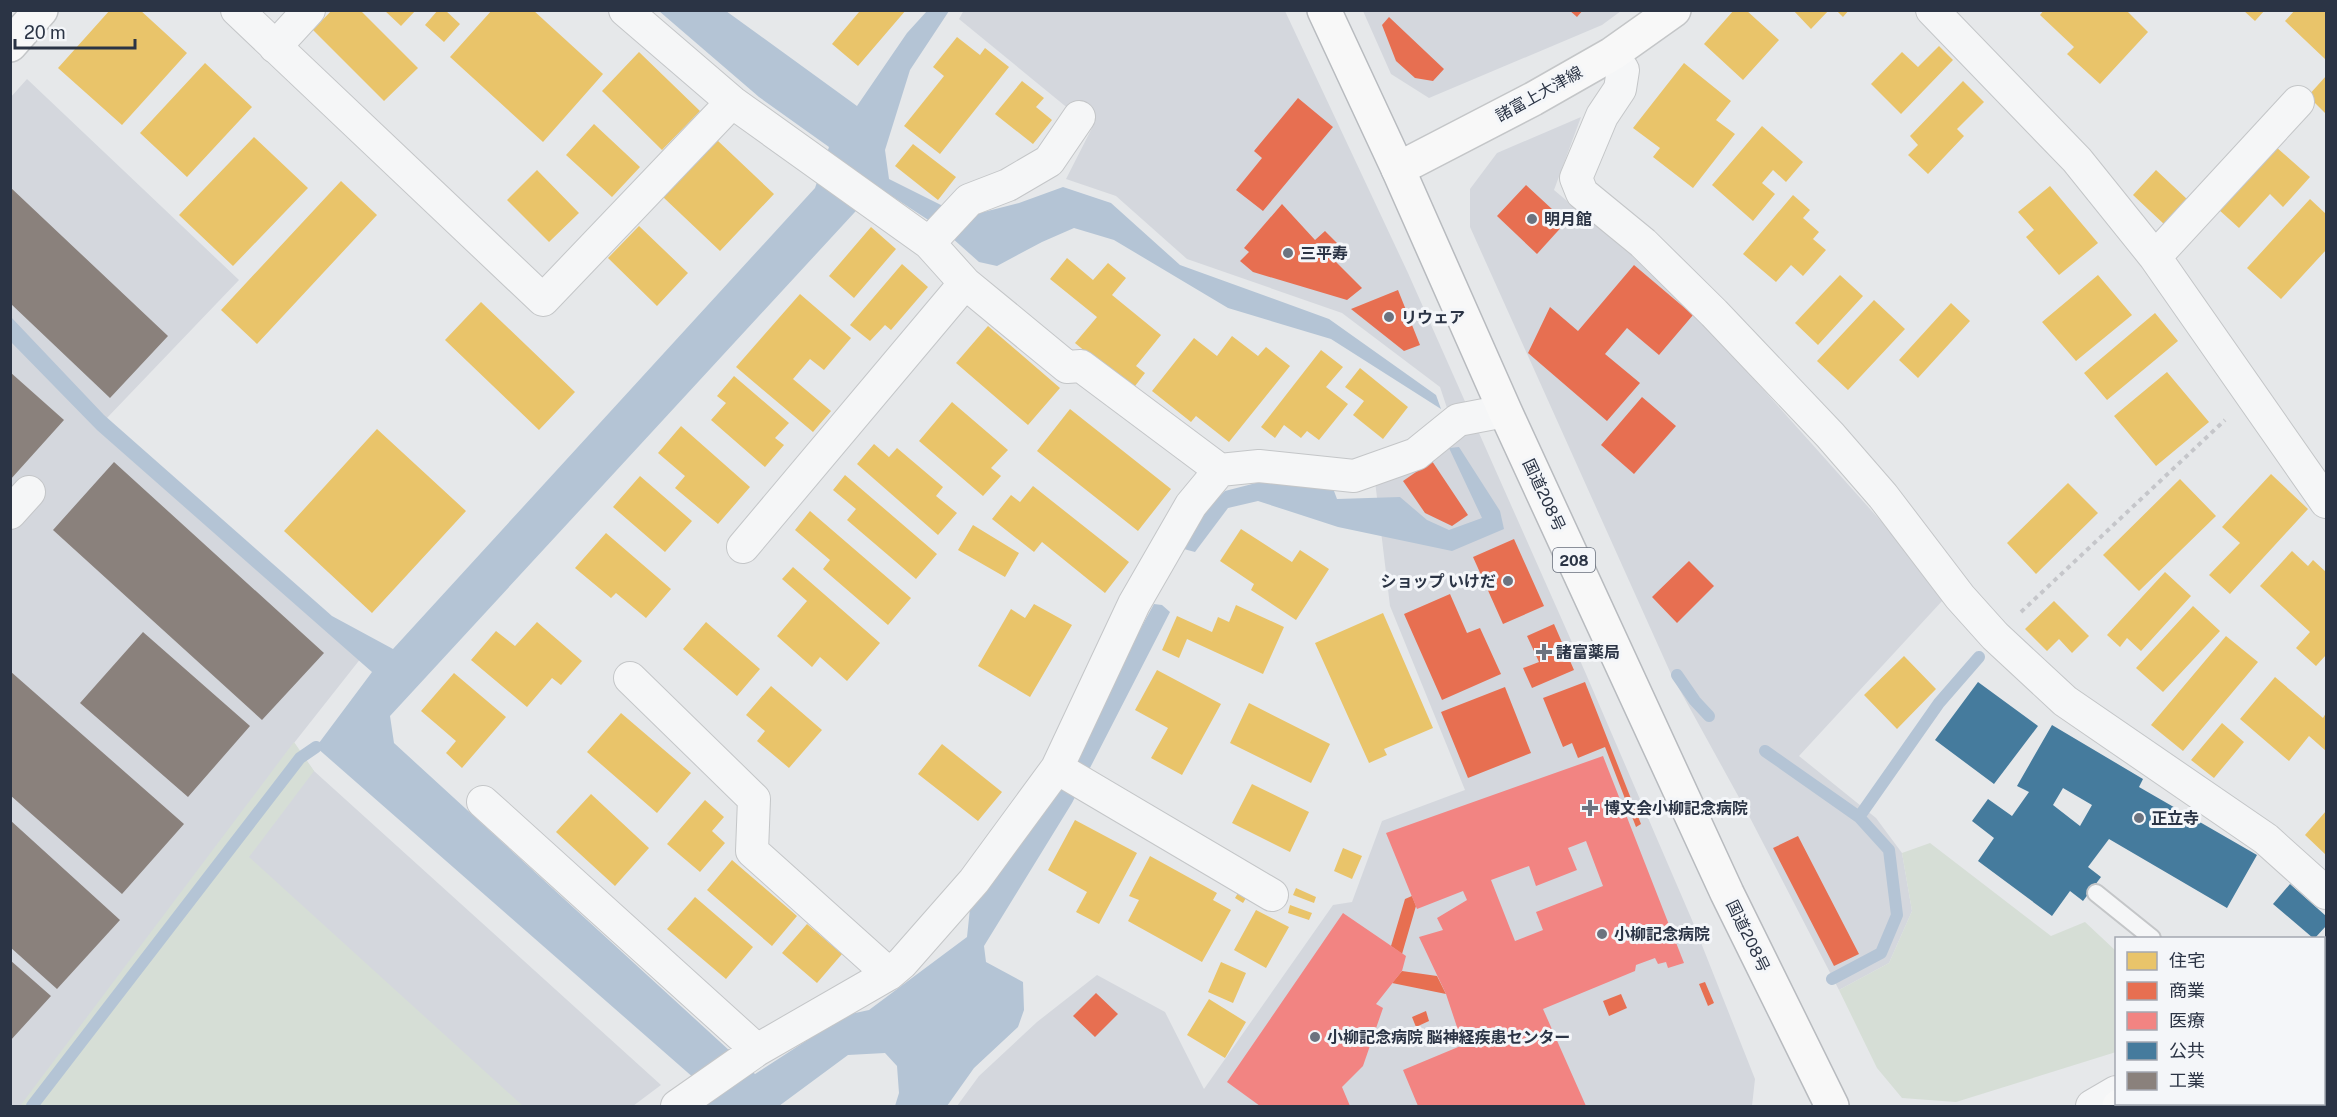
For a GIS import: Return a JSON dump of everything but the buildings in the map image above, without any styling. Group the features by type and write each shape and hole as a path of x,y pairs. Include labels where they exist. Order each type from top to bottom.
{"main road":[{"path":"10,45 41,10"},
{"name":"国道208号","path":"1324,10 1398,169 1505,411 1727,893 1832,1107"},
{"name":"諸富上大津線","path":"1398,169 1533,99 1612,54 1674,10"}],"street":[{"path":"237,10 543,300 732,102"},
{"path":"275,47 309,10"},
{"path":"625,10 732,102 929,243 965,283 1067,367 1081,366 1220,470 1260,466 1354,476 1416,454 1458,420 1505,411"},
{"path":"1932,10 2077,160 2155,257 2326,502"},
{"path":"1612,54 1623,70 1620,89 1602,116 1576,178 1582,193 1643,243 1830,435 1883,496 1960,597 1995,636 2065,701 2266,839 2326,893"},
{"path":"2155,257 2298,102"},
{"path":"929,243 969,200 1008,185 1049,161 1079,117"},
{"path":"743,547 965,283"},
{"path":"686,1100 757,1050 889,974 902,963 974,881 1057,768 1134,604 1191,505 1220,470"},
{"path":"630,678 754,799 752,851 889,974"},
{"path":"1057,768 1272,895"},
{"path":"483,802 757,1050"},
{"path":"2092,1107 2115,1093"}],"lane":[{"path":"2096,893 2150,937"}],"path":[{"path":"1995,636 2252,394"}],"shaded area":[{"path":"964,10 1285,11 1408,273 1586,674 1692,920 1755,1079 1752,1106 957,1106 979,1076 1037,1022 1097,975 1165,1012 1204,1089 1333,905 1352,902 1382,821 1465,790 1390,606 1375,481 1457,438 1440,387 1342,313 1187,259 1116,196 1066,179 1092,128 959,19"},
{"path":"1363,11 1621,11 1602,25 1429,98 1391,74"},
{"path":"27,79 239,280 105,420 365,653 294,743 314,771 661,1085 633,1106 11,1106 10,98"},
{"path":"1581,117 1554,190 1635,258 1703,322 1896,538 1943,600 1799,756 1876,818 1902,853 1912,911 1889,963 1839,990 1747,812 1671,674 1470,227 1470,189 1497,153"},
{"path":"294,742 314,771 249,857 523,1106 20,1106"},
{"path":"1930,843 2051,936 2085,922 2115,950 2115,1052 1956,1102 1902,1098 1877,1068 1839,990 1889,963 1912,911 1902,853"}],"water":[{"path":"659,11 726,11 857,106 907,33 927,11 949,11 910,70 885,150 889,179 957,213 976,214 1019,203 1063,187 1111,203 1180,265 1329,319 1436,395 1441,409 1331,339 1228,308 1114,240 1074,228 997,266 979,262 942,229 878,187 390,716 394,743 755,1074 846,1015 869,1010 967,937 971,899 1057,782 1154,604 1162,605 1170,612 1072,803 984,946 986,962 1023,982 1024,1010 1018,1027 974,1068 947,1106 895,1106 899,1093 897,1066 885,1053 848,1055 779,1106 700,1106 695,1079 316,747 372,672 97,430 11,342 10,316 104,415 332,616 393,649 815,188 829,147 759,97"},
{"path":"1459,447 1500,511 1504,529 1452,551 1338,527 1258,501 1228,508 1195,552 1180,548 1202,512 1225,491 1256,483 1331,483 1337,499 1400,497 1427,520 1449,530 1482,518 1449,448"}],"waterway":[{"path":"1859,817 1939,703 1979,657"},
{"path":"1677,675 1695,701 1709,716"},
{"path":"32,1106 300,758 316,747"},
{"path":"1765,751 1859,817 1889,850 1897,915 1881,953 1832,979"}],"place":[{"name":"明月館","path":"1532,219"},
{"name":"三平寿","path":"1288,253"},
{"name":"リウェア","path":"1389,317"},
{"name":"ショップ いけだ","path":"1508,581"},
{"name":"諸富薬局","path":"1544,652"},
{"name":"博文会小柳記念病院","path":"1590,808"},
{"name":"正立寺","path":"2139,818"},
{"name":"小柳記念病院","path":"1602,934"},
{"name":"小柳記念病院 脳神経疾患センター","path":"1315,1037"}]}
